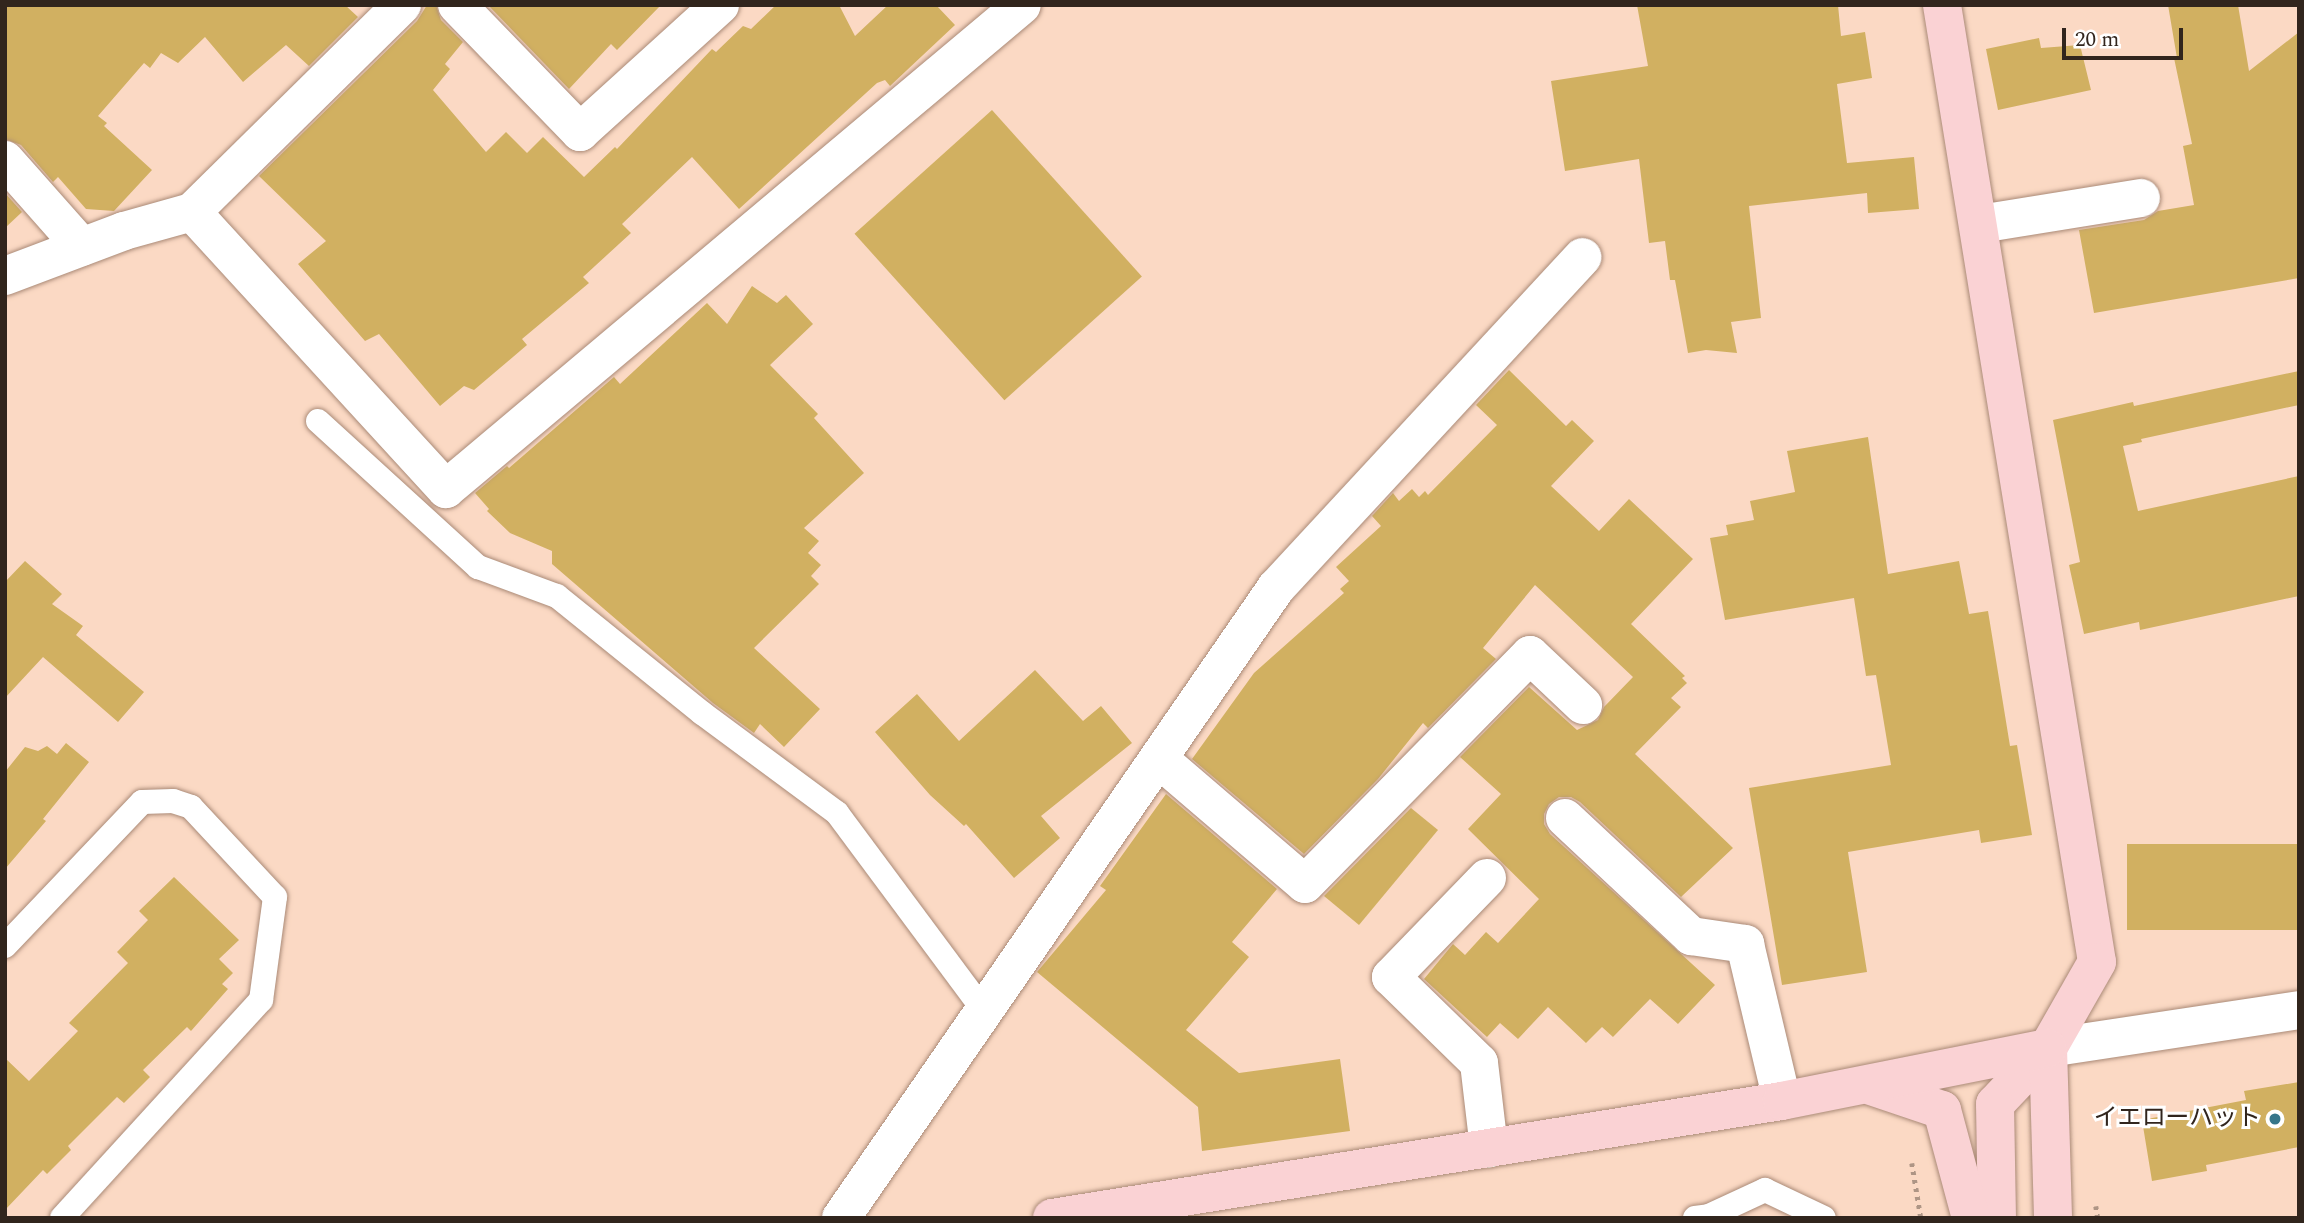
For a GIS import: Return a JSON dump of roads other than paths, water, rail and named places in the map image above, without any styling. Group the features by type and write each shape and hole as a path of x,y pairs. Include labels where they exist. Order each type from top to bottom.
{"street":[{"path":"457,5 580,132 720,5"},
{"path":"192,212 446,489 1022,5"},
{"path":"1942,5 1980,224 2096,962 2048,1048 1996,1104 1997,1218"},
{"path":"5,276 82,247 192,212 389,9"},
{"path":"5,160 82,247"},
{"path":"1980,224 2141,198"},
{"path":"841,1218 1276,588 1582,257"},
{"path":"1159,759 1305,884 1530,655 1583,705"},
{"path":"1565,818 1691,936 1745,944 1782,1101"},
{"path":"1487,878 1391,977 1479,1063 1489,1148"},
{"path":"1052,1218 1782,1101 2048,1048 2299,1010"},
{"path":"2048,1048 2053,1218"},
{"path":"1868,1085 1942,1110 1971,1218"}],"lane":[{"path":"318,421 478,567 557,596 702,713 837,813 985,1011"},
{"path":"5,946 142,802 173,801 191,807 275,897 261,1000 62,1218"},
{"path":"1695,1218 1709,1216 1765,1190 1824,1218"}],"place":[{"name":"イエローハット","path":"2275,1119"}]}
